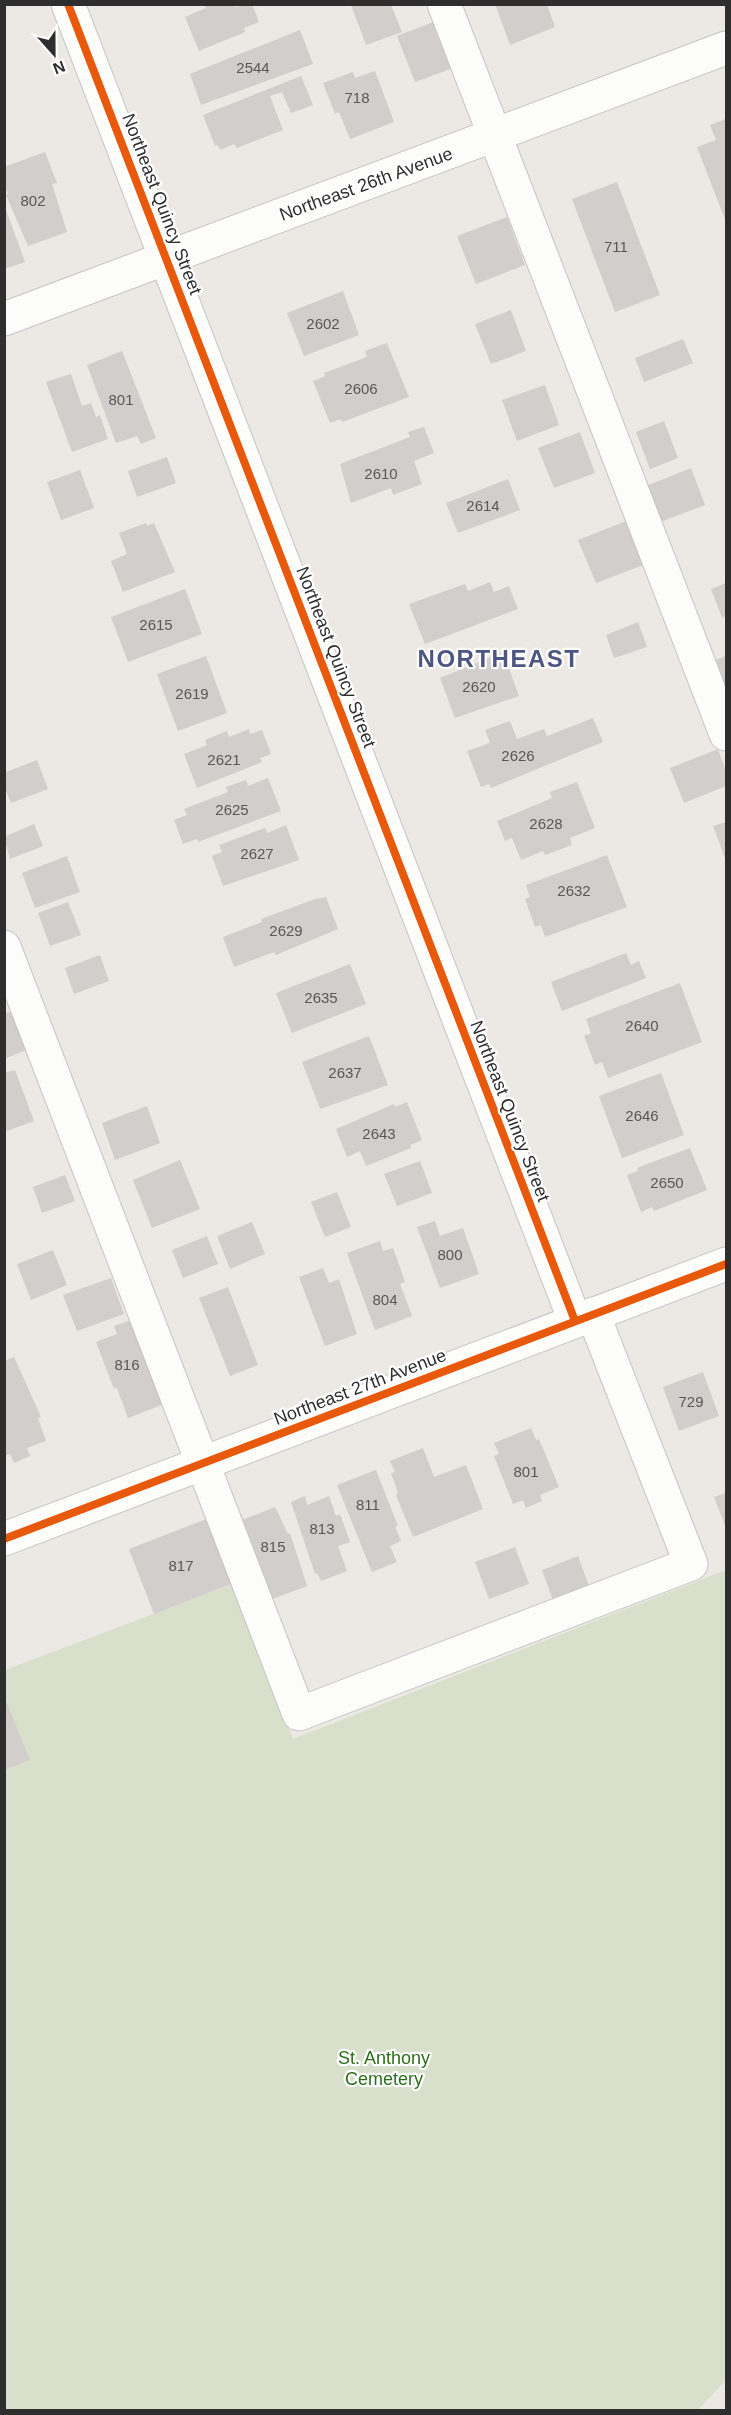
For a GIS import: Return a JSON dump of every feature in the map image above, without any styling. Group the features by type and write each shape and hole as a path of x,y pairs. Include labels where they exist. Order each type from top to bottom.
{"street":[{"name":"Northeast Quincy Street","path":"69,4 167,259 584,1318 691,1564 299,1714 203,1463"},
{"path":"444,4 726,734"},
{"name":"Northeast 26th Avenue","path":"4,320 726,48"},
{"path":"4,947 203,1463"},
{"name":"Northeast 27th Avenue","path":"4,1539 726,1264"}],"green space":[{"name":"St. Anthony Cemetery","path":"726,1570 726,2380 698,2410 5,2410 5,1670 233,1584 293,1739"}],"building":[{"path":"204,4 234,4 235,7 252,4 259,22 244,28 245,32 199,51 185,17 206,8"},
{"path":"495,4 547,4 555,27 510,45"},
{"path":"351,5 391,5 402,32 366,45"},
{"path":"436,21 453,68 415,82 397,36"},
{"path":"300,30 313,64 201,105 190,74"},
{"path":"375,71 394,122 350,139 339,112 335,114 323,83 353,72 355,78"},
{"path":"301,76 313,105 291,113 282,92 270,96 283,130 237,148 234,144 220,150 218,145 215,146 203,115"},
{"path":"726,119 726,222 697,147 716,140 710,125"},
{"path":"45,152 57,183 52,184 67,232 28,246 6,195 8,194 4,184 4,167"},
{"path":"617,182 660,295 615,312 572,199"},
{"path":"4,204 25,262 4,269"},
{"path":"507,217 525,265 476,284 457,236"},
{"path":"343,291 359,335 304,356 287,313"},
{"path":"511,310 526,351 491,364 475,324"},
{"path":"683,339 693,363 644,382 635,358"},
{"path":"387,343 409,397 342,422 341,419 330,423 313,381 325,376 324,373 367,357 365,351"},
{"path":"122,351 156,438 141,444 137,436 116,443 87,365"},
{"path":"71,374 82,406 91,403 96,417 100,415 108,439 72,452 46,382"},
{"path":"545,385 559,425 517,441 502,400"},
{"path":"664,421 678,458 650,469 636,432"},
{"path":"424,427 434,453 414,461 422,484 393,495 391,488 351,503 340,464 410,437 408,432"},
{"path":"580,432 595,473 554,488 538,448"},
{"path":"167,457 176,483 137,497 128,471"},
{"path":"691,468 705,505 660,522 646,486"},
{"path":"80,470 94,508 61,520 47,482"},
{"path":"508,479 520,510 458,533 446,503"},
{"path":"629,520 646,564 596,583 578,540"},
{"path":"146,523 147,526 154,523 175,572 123,592 111,561 127,554 119,533"},
{"path":"490,582 494,592 509,586 518,609 425,644 409,604 465,584 468,591"},
{"path":"726,583 726,616 722,618 711,589"},
{"path":"185,589 202,634 128,662 111,617"},
{"path":"638,622 647,647 614,658 606,635"},
{"path":"503,652 519,696 455,718 440,678"},
{"path":"206,656 227,713 178,731 157,674"},
{"path":"726,656 726,689 715,660"},
{"path":"593,718 603,742 491,788 489,784 481,787 467,751 490,743 485,730 510,721 517,739 544,729 547,736"},
{"path":"249,729 250,734 262,730 271,754 260,758 262,762 197,788 184,754 207,745 205,740 227,731 229,737"},
{"path":"718,749 726,772 726,786 684,803 670,768"},
{"path":"37,760 48,789 11,803 4,786 4,773"},
{"path":"268,778 281,811 198,842 197,839 183,844 174,820 187,815 184,809 228,792 226,787 246,780 248,786"},
{"path":"577,782 595,828 570,838 572,845 545,855 543,851 521,860 512,838 505,841 497,821 552,798 550,792"},
{"path":"726,822 726,861 713,826"},
{"path":"34,824 43,846 10,859 4,837"},
{"path":"286,825 299,860 223,886 212,856 222,852 219,845 265,828 267,833"},
{"path":"607,855 627,907 545,937 541,925 535,927 525,899 530,897 526,885"},
{"path":"67,856 80,892 35,908 22,873"},
{"path":"326,897 338,929 276,955 274,952 234,967 223,937 262,922 261,919"},
{"path":"68,902 81,935 50,946 38,913"},
{"path":"626,953 631,965 639,961 646,978 562,1011 551,982"},
{"path":"100,955 109,981 74,994 65,968"},
{"path":"350,964 366,1004 292,1033 276,993"},
{"path":"680,983 702,1042 608,1078 602,1062 595,1065 584,1036 591,1033 586,1019"},
{"path":"14,1010 29,1049 4,1059 4,1014"},
{"path":"369,1036 388,1085 320,1109 302,1062"},
{"path":"15,1070 34,1121 4,1132 4,1073"},
{"path":"661,1073 684,1135 622,1158 599,1096"},
{"path":"407,1102 422,1140 410,1145 411,1148 366,1166 360,1151 347,1157 336,1129 394,1104 395,1107"},
{"path":"147,1106 160,1143 115,1160 102,1123"},
{"path":"690,1148 707,1190 654,1211 652,1207 641,1212 627,1175 638,1171 637,1168"},
{"path":"180,1160 200,1209 152,1228 133,1180"},
{"path":"420,1161 432,1193 397,1206 384,1174"},
{"path":"65,1175 75,1201 42,1213 33,1187"},
{"path":"337,1192 351,1227 325,1237 311,1202"},
{"path":"435,1221 440,1236 463,1228 479,1274 440,1288 417,1227"},
{"path":"252,1222 265,1254 230,1269 217,1236"},
{"path":"207,1236 218,1264 183,1278 172,1250"},
{"path":"380,1241 383,1251 393,1248 405,1282 400,1284 412,1316 375,1330 347,1253"},
{"path":"53,1250 67,1285 31,1300 17,1264"},
{"path":"323,1268 329,1283 339,1279 357,1334 325,1346 299,1277"},
{"path":"111,1278 124,1314 77,1331 63,1295"},
{"path":"228,1287 258,1365 230,1376 199,1298"},
{"path":"131,1320 164,1404 128,1418 96,1342 117,1334 114,1326"},
{"path":"14,1357 41,1417 38,1418 46,1441 27,1448 30,1456 14,1463 10,1454 6,1455 4,1452 4,1361"},
{"path":"703,1372 719,1416 679,1431 663,1387"},
{"path":"531,1428 536,1440 539,1439 559,1487 540,1495 542,1501 526,1508 523,1500 513,1504 494,1456 499,1454 494,1443"},
{"path":"423,1448 434,1477 466,1465 483,1509 413,1537 396,1495 398,1493 391,1473 395,1472 390,1461"},
{"path":"376,1470 398,1526 395,1527 401,1541 390,1546 397,1562 372,1572 337,1485"},
{"path":"726,1493 726,1528 714,1497"},
{"path":"305,1496 307,1505 329,1496 336,1516 340,1514 350,1542 338,1546 347,1571 321,1581 317,1573 315,1574 291,1502"},
{"path":"275,1507 288,1534 290,1533 307,1586 270,1600 240,1521"},
{"path":"209,1518 234,1583 154,1614 129,1549"},
{"path":"515,1547 529,1584 489,1599 475,1562"},
{"path":"578,1556 590,1589 554,1603 542,1570"},
{"path":"4,1696 30,1760 4,1770"}],"cycle path":[{"path":"68,4 575,1321"},
{"path":"4,1539 726,1264"}],"district":[{"name":"NORTHEAST","path":"499,659"}]}
